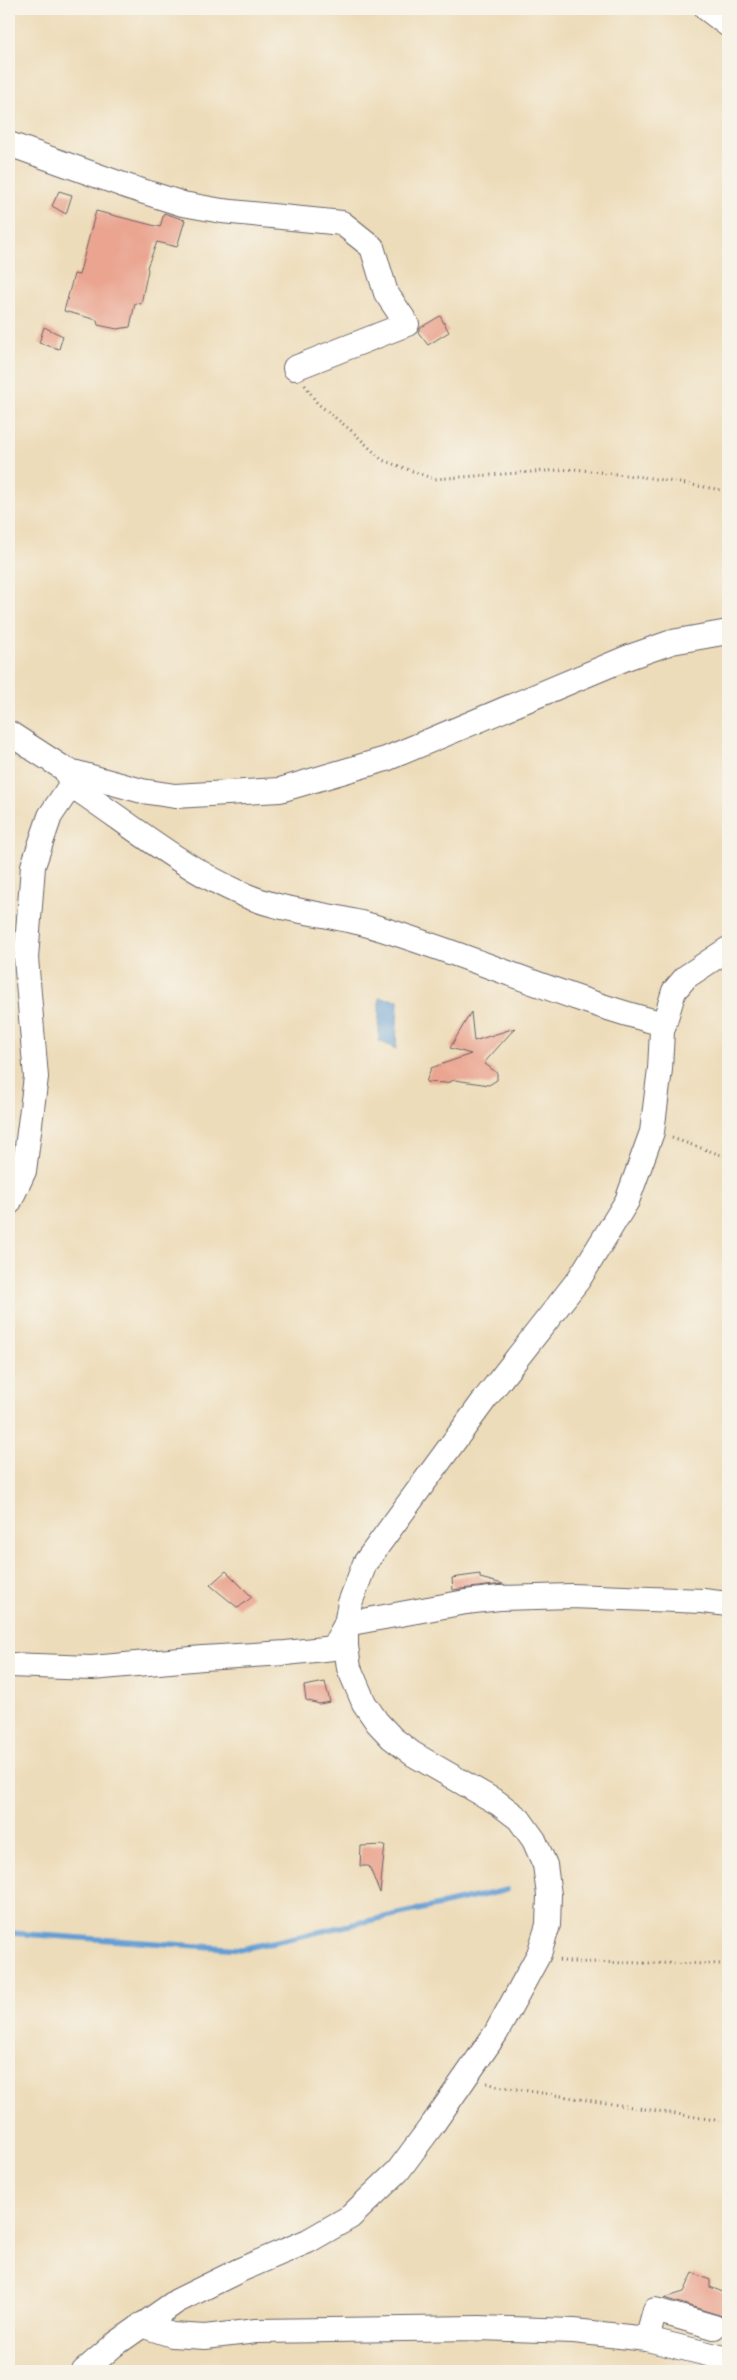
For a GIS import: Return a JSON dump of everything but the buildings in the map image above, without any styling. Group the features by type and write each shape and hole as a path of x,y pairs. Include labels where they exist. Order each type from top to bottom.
{"street":[{"path":"707,9 728,25"},
{"path":"9,144 129,188 183,204 222,211 342,223 350,229 372,247 386,293 407,324 294,368"},
{"path":"69,778 175,796 280,790 386,759 628,657 672,642 728,632"},
{"path":"9,733 162,850 239,893 264,902 373,926 541,985 664,1024"},
{"path":"9,1203 24,1171 36,1077 26,958 33,866 50,816 69,778"},
{"path":"84,2371 114,2345 177,2301 240,2270 308,2241 350,2217 398,2171 467,2076 496,2033 539,1954 548,1925 549,1895 545,1865 534,1840 520,1819 498,1803 414,1754 392,1738 377,1722 364,1703 350,1668 346,1646 346,1624 350,1604 365,1563 480,1406 578,1279 627,1201 652,1132 664,1024 674,991 686,977 728,950"},
{"path":"346,1624 466,1602 499,1598 571,1596 684,1600 728,1604"},
{"path":"9,1665 92,1668 333,1648 346,1624"},
{"path":"647,2339 655,2310 714,2327"},
{"path":"141,2325 172,2335 205,2337 256,2331 479,2328 574,2331 647,2339 728,2359"}],"path":[{"path":"294,368 317,403 353,432 382,460 434,479 574,469 650,478 728,491"},
{"path":"652,1132 724,1156 728,1155"},
{"path":"539,1954 568,1962 728,1964"},
{"path":"467,2076 497,2086 728,2122"}],"water":[{"path":"379,998 398,1000 396,1049 379,1041"}],"waterway":[{"path":"9,1933 242,1949 507,1890"}]}
